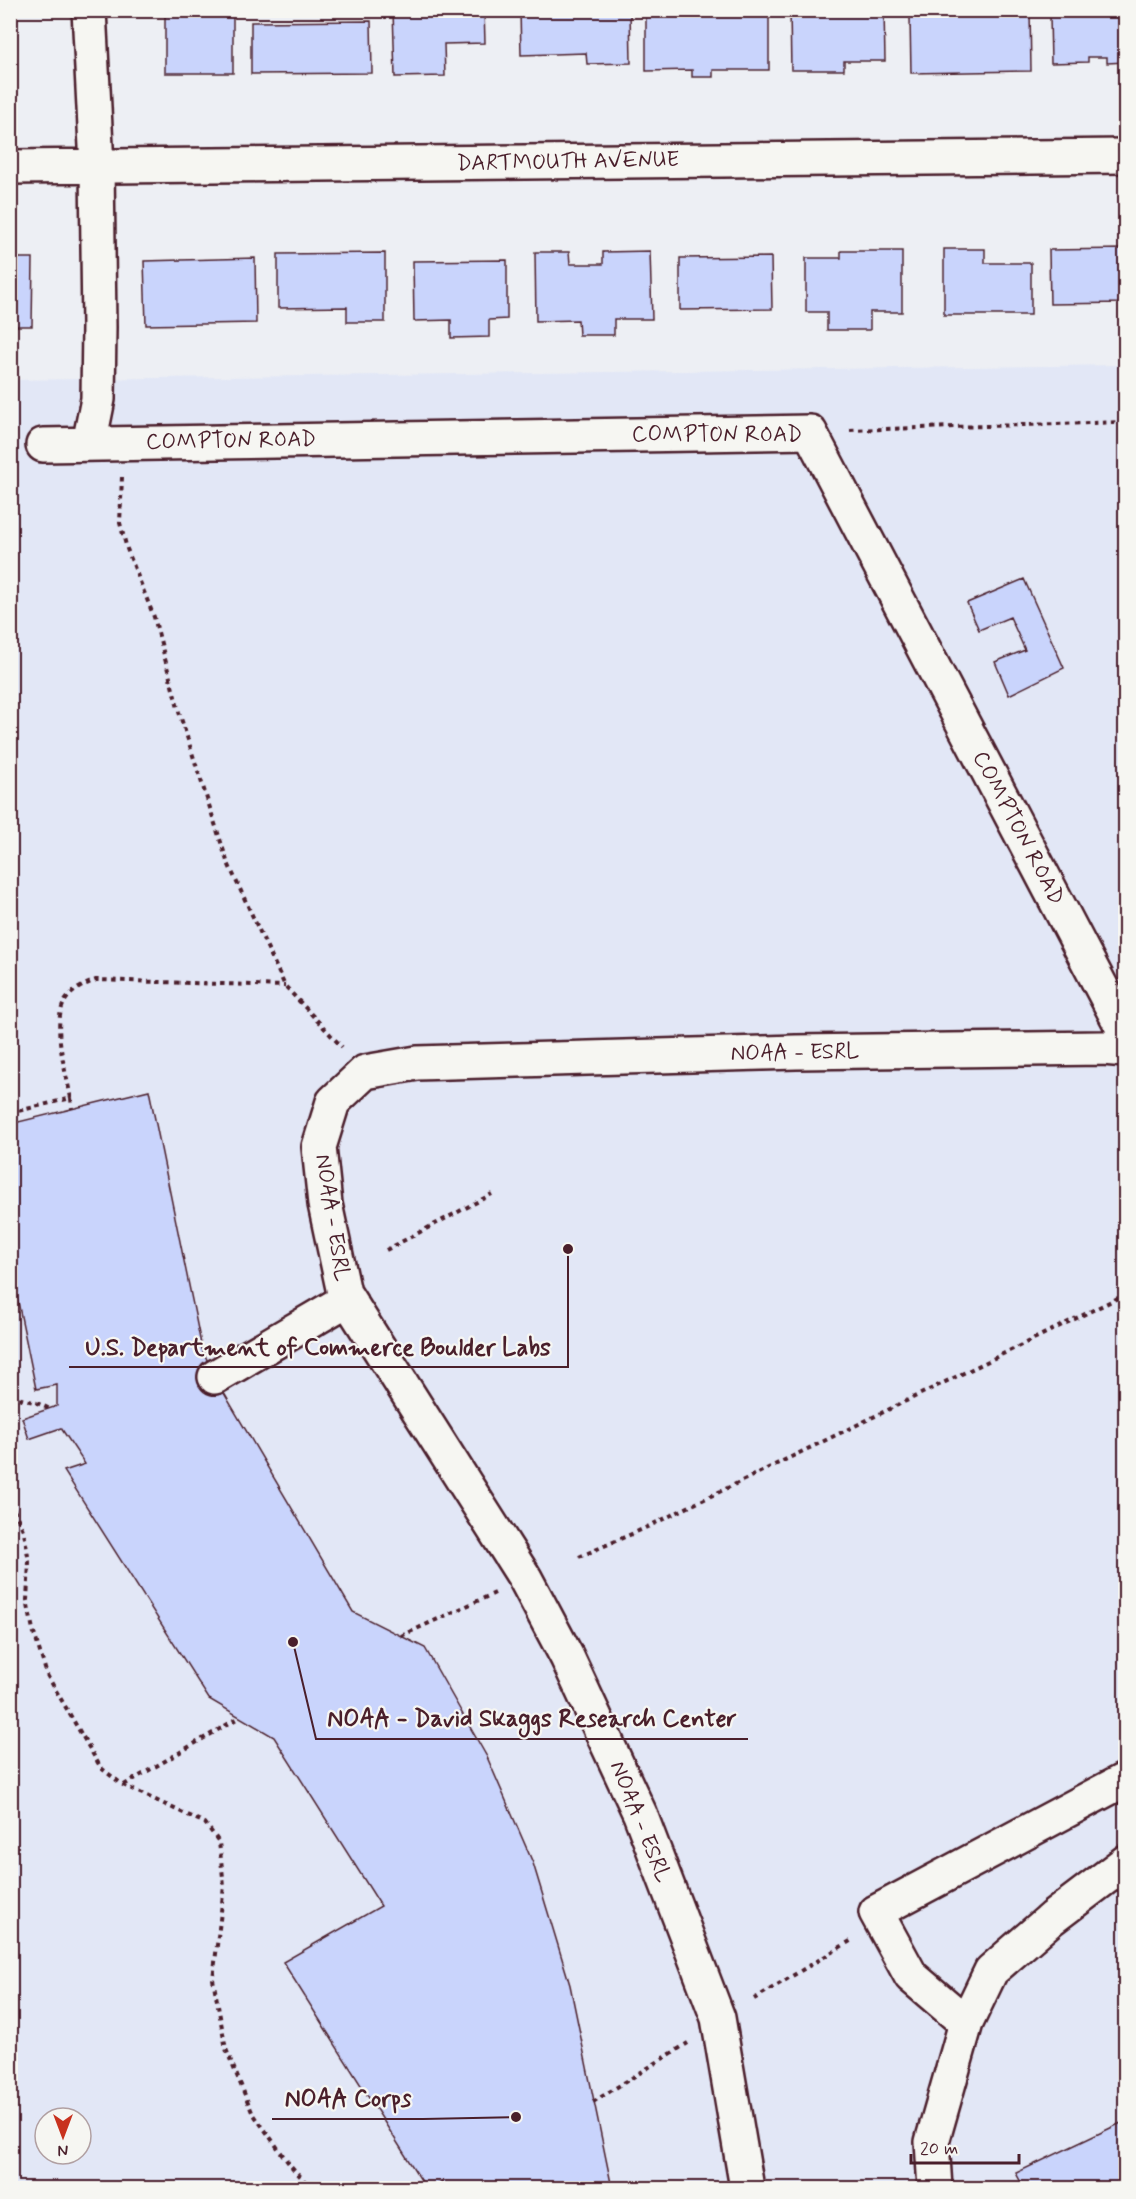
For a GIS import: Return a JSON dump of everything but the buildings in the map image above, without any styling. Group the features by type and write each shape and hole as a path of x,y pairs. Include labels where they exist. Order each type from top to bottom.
{"street":[{"path":"89,10 97,166 99,327 98,399 89,444"},
{"name":"DARTMOUTH AVENUE","path":"10,167 1125,156"},
{"name":"COMPTON ROAD","path":"43,445 810,432 1125,1034"},
{"name":"NOAA - ESRL","path":"747,2188 718,2018 640,1814 567,1657 525,1578 344,1293 325,1204 319,1147 333,1102 365,1072 417,1063 894,1050 1103,1048 1125,1050"},
{"path":"215,1377 348,1299"},
{"path":"966,2023 911,1976 876,1912 1125,1779"},
{"path":"934,2188 932,2142 966,2023 991,1971 1052,1918 1125,1862"}],"path":[{"path":"810,432 1125,422"},
{"path":"127,443 122,461 120,523 127,549 154,617 179,712 227,861 285,986 365,1072"},
{"path":"72,1109 58,1026 65,1001 80,986 96,980 285,986"},
{"path":"10,1113 71,1098"},
{"path":"386,1250 492,1194"},
{"path":"579,1557 643,1529 1125,1294"},
{"path":"10,1396 50,1408"},
{"path":"10,1501 24,1532 28,1562 27,1600 33,1630 47,1675 101,1768 123,1785 205,1823 219,1842 224,1886 213,1979 226,2049 252,2112 311,2188"},
{"path":"401,1636 498,1591"},
{"path":"123,1785 240,1718"},
{"path":"754,1999 881,1923"},
{"path":"593,2102 688,2043"}],"shaded area":[{"path":"1125,365 1125,2188 11,2188 10,380"}],"place":[{"name":"U.S. Department of Commerce Boulder Labs","path":"568,1249"},
{"name":"NOAA - David Skaggs Research Center","path":"293,1642"},
{"name":"NOAA Corps","path":"516,2117"}]}
